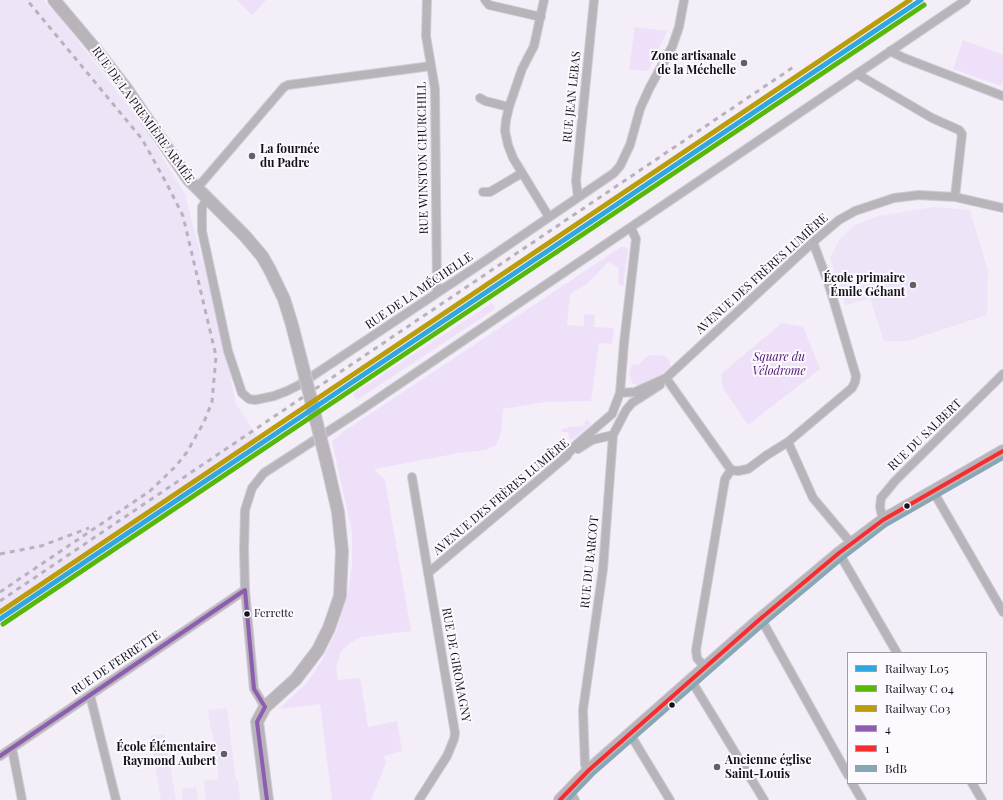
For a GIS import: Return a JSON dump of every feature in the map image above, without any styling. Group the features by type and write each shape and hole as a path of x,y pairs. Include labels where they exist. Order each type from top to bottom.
{"main road":[{"name":"RUE DE LA PREMIÈRE ARMÉE","path":"54,0 120,81 189,180 198,187 262,256 284,299 292,325 338,512 342,551 340,596 329,628 318,650 296,679 265,707 257,722 267,800"},
{"path":"560,800 572,795 589,770 758,620 851,543 883,520 1003,450"}],"street":[{"name":"RUE WINSTON CHURCHILL","path":"427,0 426,36 436,89 436,292"},
{"path":"485,0 489,5 541,17"},
{"path":"544,0 534,46 522,69 506,120 505,131 514,158 549,217"},
{"name":"RUE JEAN LEBAS","path":"578,197 576,181 594,0"},
{"name":"RUE DE LA MÉCHELLE","path":"208,198 202,207 202,231 228,351 242,393 249,399 255,400 274,396 299,385 614,173 620,166 630,145 640,109 649,89 672,47 679,27 684,0"},
{"path":"265,707 254,689 245,590 244,510 252,488 264,473 361,410 631,228 651,212 699,182 966,0"},
{"path":"890,51 904,58 1003,96"},
{"path":"198,187 284,87 288,85 431,66"},
{"path":"857,74 932,118 959,130 962,134 954,197"},
{"path":"480,98 485,102 510,107"},
{"path":"483,192 490,192 522,173"},
{"name":"AVENUE DES FRÈRES LUMIÈRE","path":"620,393 634,392 666,378 813,242 839,220 855,211 894,198 919,195 954,197 1003,208"},
{"path":"563,459 577,444 612,414 620,393 636,239 631,228"},
{"path":"666,378 731,470 738,471 748,468 788,442 852,388 856,376 830,289 813,242"},
{"name":"RUE DU SALBERT","path":"883,520 880,507 881,498 895,481 1003,374"},
{"name":"RUE DU BARCOT","path":"589,770 585,765 583,710 603,569 613,435 632,403 660,385 666,378"},
{"path":"620,393 628,402 629,407"},
{"path":"605,421 610,422 613,426 613,435"},
{"name":"AVENUE DES FRÈRES LUMIÈRE","path":"428,573 563,459 592,440 613,435"},
{"path":"788,442 813,498 851,543"},
{"path":"705,668 698,658 696,650 725,479 731,470"},
{"path":"412,477 428,573"},
{"path":"933,491 1003,612"},
{"path":"839,553 896,652"},
{"name":"RUE DE GIROMAGNY","path":"419,800 447,756 455,733 428,573"},
{"name":"RUE DE FERRETTE","path":"0,756 245,590"},
{"path":"758,620 765,626 847,774"},
{"path":"692,680 764,800"},
{"path":"90,695 116,800"},
{"path":"630,734 670,800"},
{"path":"12,748 22,800"},
{"path":"853,784 862,800"},
{"path":"973,784 982,800"}],"shaded area":[{"path":"0,0 43,0 60,18 143,125 185,194 223,339 236,404 264,446 0,625"},
{"name":"École primaire Émile Géhant","path":"933,207 970,210 988,271 987,315 908,341 884,341 870,299 845,305 830,258 839,240 855,225 878,216"},
{"name":"École Élémentaire Raymond Aubert","path":"227,708 240,800 201,800 206,799 204,781 219,779 208,710"},
{"name":"École Élémentaire Raymond Aubert","path":"165,734 176,800 161,800 150,736"},
{"name":"École Élémentaire Raymond Aubert","path":"196,787 198,800 183,800 181,789"}],"green space":[{"path":"237,0 266,0 252,15"},
{"path":"635,27 667,31 648,71 629,69"},
{"path":"963,40 1003,55 1003,81 1001,86 953,69"},
{"path":"621,247 626,247 628,249 623,287 618,283 619,268 608,262 588,283 570,294 567,325 584,326 584,314 595,315 594,327 614,328 612,344 599,343 591,401 545,402 503,409 501,432 496,445 486,450 459,453 374,469 385,480 411,631 361,637 350,643 341,651 336,667 338,680 360,678 368,727 397,721 402,751 384,756 386,763 371,800 332,800 320,704 280,709 306,684 321,662 337,630 348,592 352,564 352,532 332,441 343,432"},
{"path":"492,303 495,309 357,400 353,394"},
{"name":"Square du Vélodrome","path":"782,323 803,327 820,369 748,425 723,388 721,374"},
{"path":"651,355 665,356 669,360 671,368 655,380 639,386 632,383 629,372 632,365 640,364 646,357"},
{"path":"585,420 591,424 575,438 570,440 568,432 561,432 562,429 568,427 585,426"}],"railway":[{"path":"0,592 150,491 176,466 187,452 204,422 212,402 216,356 183,216 168,186 142,139 27,0"},
{"path":"0,601 795,66"},
{"path":"0,554 41,546 89,528"}],"rail line":[{"name":"C03","path":"0,612 910,0"},
{"name":"L05","path":"0,619 921,0"}],"transit line":[{"path":"3,624 924,5"},
{"name":"1","path":"560,800 589,770 759,620 839,553 883,520 1003,451"},
{"name":"BdB","path":"568,800 593,774 763,625 843,558 886,525 1003,458"},
{"name":"4","path":"245,590 254,689 265,707"},
{"name":"4","path":"0,756 245,590"},
{"name":"4","path":"265,707 257,722 267,800"}],"place":[{"name":"Zone artisanale de la Méchelle","path":"744,63"},
{"name":"La fournée du Padre","path":"252,156"},
{"name":"École primaire Émile Géhant","path":"913,285"},
{"name":"Ferrette","path":"247,614"},
{"name":"École Élémentaire Raymond Aubert","path":"224,754"},
{"name":"Ancienne église Saint-Louis","path":"717,767"}]}
